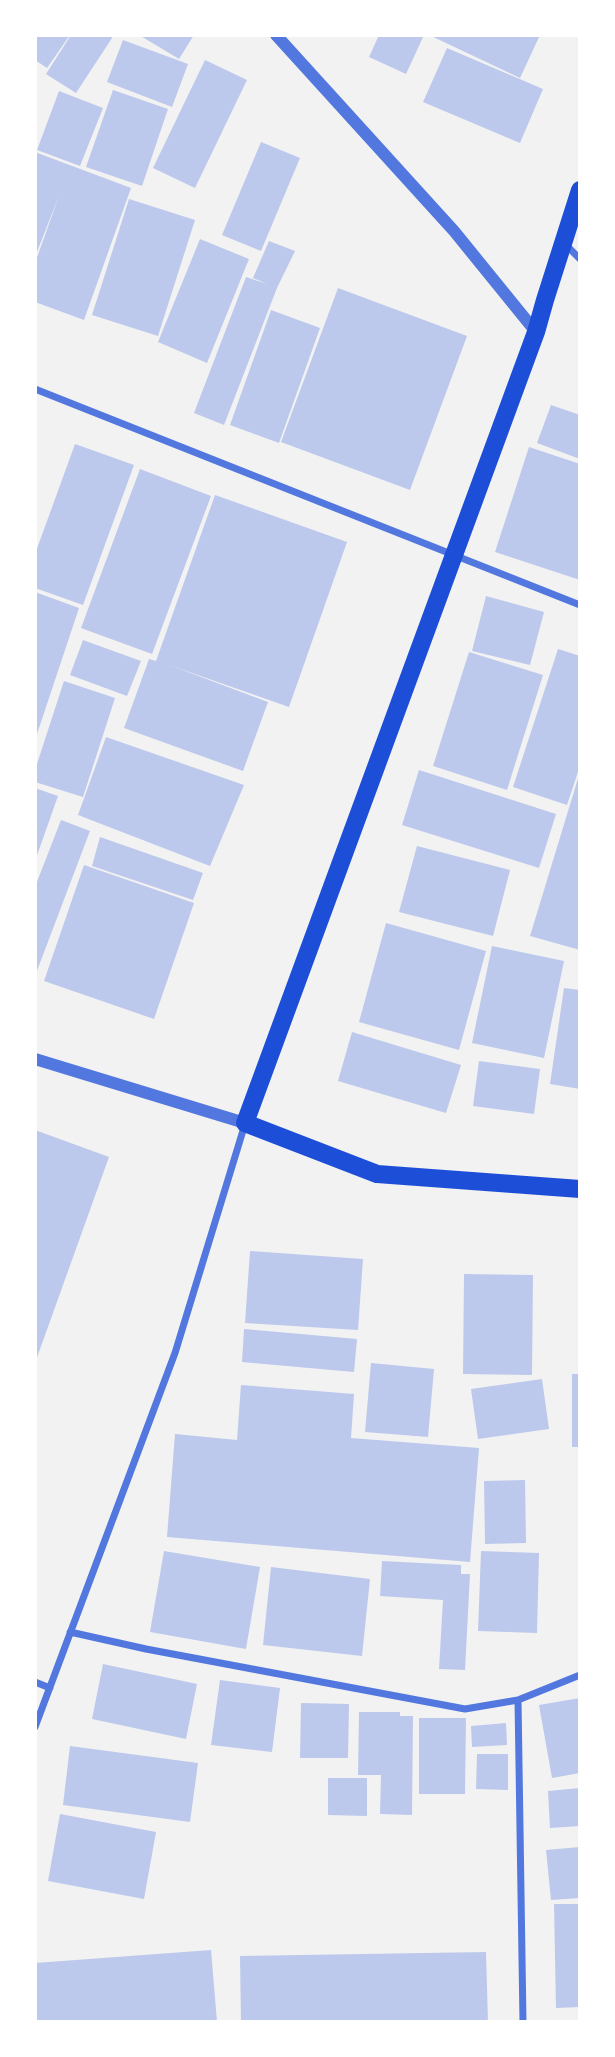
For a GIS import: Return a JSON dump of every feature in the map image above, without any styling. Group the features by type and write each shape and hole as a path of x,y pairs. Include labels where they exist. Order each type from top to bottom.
{"main road":[{"path":"580,190 536,332 245,1123 377,1174 580,1189"}],"street":[{"path":"276,35 454,231 536,332"},
{"path":"564,245 580,259"},
{"path":"35,389 580,605"},
{"path":"35,1059 245,1123 175,1353 35,1727"},
{"path":"71,1632 146,1649 465,1709 518,1700 580,1675"},
{"path":"35,1682 50,1688"},
{"path":"518,1700 523,2022"}],"building":[{"path":"35,35 70,35 47,68 35,60"},
{"path":"71,35 114,35 76,93 46,74"},
{"path":"139,35 194,35 179,59"},
{"path":"379,35 424,35 406,74 369,57"},
{"path":"429,35 540,35 520,78"},
{"path":"123,40 188,64 172,107 107,82"},
{"path":"447,48 543,89 520,143 423,102"},
{"path":"205,60 247,80 195,188 153,168"},
{"path":"113,90 168,109 142,186 86,167"},
{"path":"59,91 103,108 80,166 37,150"},
{"path":"261,142 300,158 261,251 222,235"},
{"path":"35,152 131,188 84,320 35,302 35,263 59,196 35,257"},
{"path":"129,199 195,220 158,336 92,315"},
{"path":"200,239 249,259 207,363 158,342"},
{"path":"269,241 295,251 277,288 224,425 194,413 246,277 267,284 253,278"},
{"path":"338,288 467,336 410,490 281,442"},
{"path":"271,310 320,328 279,443 230,425"},
{"path":"551,405 580,415 580,459 537,443"},
{"path":"75,444 134,465 83,605 35,588 35,554"},
{"path":"529,447 580,464 580,580 495,552"},
{"path":"140,469 211,496 152,654 81,628"},
{"path":"215,495 347,542 289,707 169,665 268,702 243,771 124,728 149,659 156,661"},
{"path":"35,592 79,608 37,734 35,734"},
{"path":"486,596 544,612 530,665 472,651"},
{"path":"83,640 141,661 127,696 70,675"},
{"path":"558,649 580,656 580,766 567,805 513,787"},
{"path":"469,652 543,675 507,790 433,766"},
{"path":"64,681 115,698 83,797 35,782 35,770"},
{"path":"106,737 244,785 210,866 78,815"},
{"path":"419,770 556,814 539,868 402,825"},
{"path":"580,775 580,950 530,936"},
{"path":"35,788 58,796 35,861"},
{"path":"61,820 90,831 35,976 35,887"},
{"path":"100,837 203,873 193,900 92,866"},
{"path":"417,846 510,870 493,936 399,912"},
{"path":"84,865 194,903 154,1019 44,981"},
{"path":"386,923 486,951 459,1050 359,1022"},
{"path":"492,946 564,961 544,1058 472,1043"},
{"path":"564,988 580,990 580,1089 550,1084"},
{"path":"352,1032 461,1065 446,1113 338,1081"},
{"path":"479,1061 540,1069 534,1114 473,1106"},
{"path":"35,1130 109,1157 35,1363"},
{"path":"250,1251 363,1259 358,1330 245,1323"},
{"path":"464,1274 533,1275 532,1375 463,1374"},
{"path":"244,1329 357,1339 354,1372 242,1362"},
{"path":"371,1363 434,1369 428,1437 365,1432"},
{"path":"572,1374 580,1374 580,1447 572,1447"},
{"path":"542,1379 549,1429 478,1439 471,1389"},
{"path":"241,1385 354,1394 351,1438 479,1448 470,1562 167,1537 175,1434 237,1440"},
{"path":"525,1480 526,1543 485,1544 484,1481"},
{"path":"164,1551 260,1567 246,1649 150,1632"},
{"path":"481,1551 539,1553 537,1633 478,1631"},
{"path":"382,1561 461,1565 461,1574 470,1574 465,1670 439,1669 443,1600 380,1596"},
{"path":"271,1567 370,1579 362,1656 263,1645"},
{"path":"103,1664 197,1684 186,1739 92,1719"},
{"path":"220,1680 280,1688 272,1752 211,1745"},
{"path":"580,1698 580,1773 552,1778 539,1705"},
{"path":"301,1703 349,1704 348,1758 300,1758"},
{"path":"359,1712 400,1712 400,1716 413,1716 412,1815 380,1814 381,1775 358,1775"},
{"path":"419,1718 466,1718 465,1794 419,1794"},
{"path":"506,1723 507,1745 472,1747 471,1726"},
{"path":"70,1746 198,1763 190,1822 63,1805"},
{"path":"477,1754 508,1754 508,1790 476,1789"},
{"path":"328,1778 367,1778 367,1816 328,1815"},
{"path":"580,1788 580,1826 550,1828 548,1791"},
{"path":"60,1814 156,1832 144,1899 48,1881"},
{"path":"580,1847 580,1898 551,1900 546,1850"},
{"path":"554,1904 580,1904 580,2007 556,2008"},
{"path":"211,1950 217,2022 35,2022 35,1963"},
{"path":"486,1952 488,2022 241,2022 240,1956"}]}
